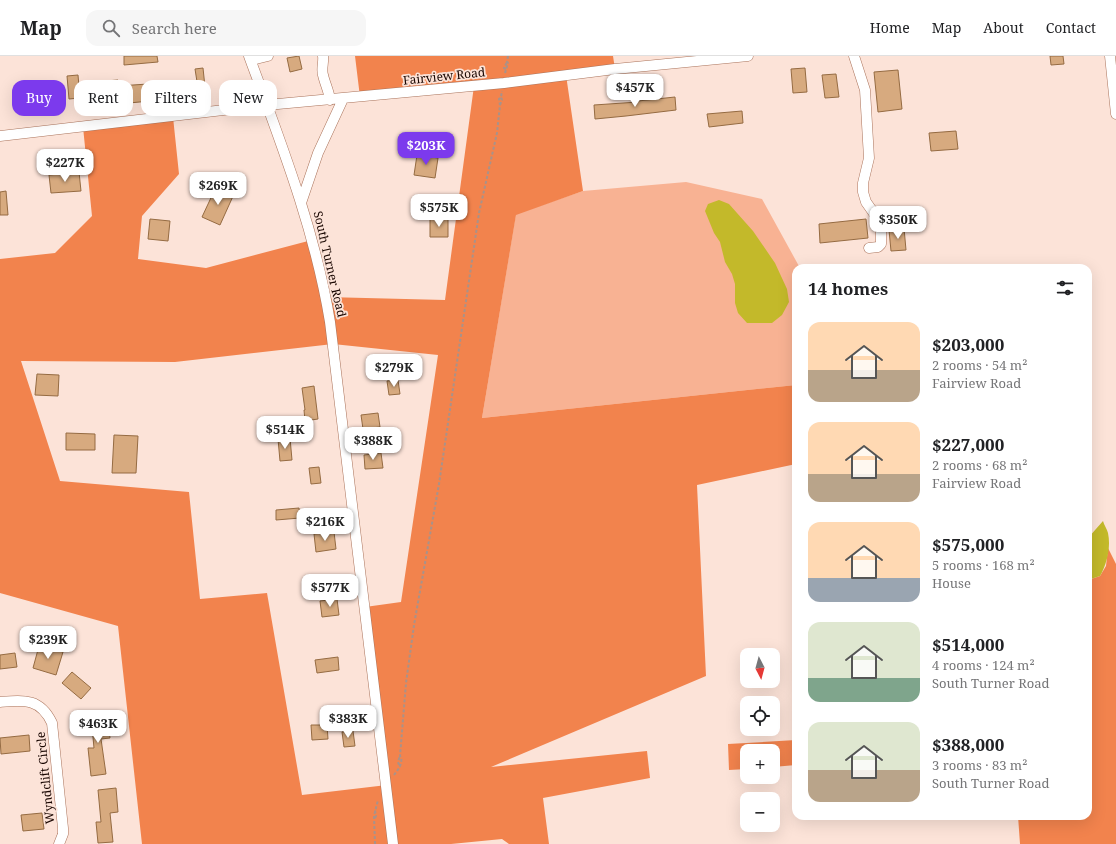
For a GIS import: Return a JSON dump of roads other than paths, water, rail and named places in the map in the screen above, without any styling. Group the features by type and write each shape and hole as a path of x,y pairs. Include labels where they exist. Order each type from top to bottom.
{"street":[{"path":"250,58 268,56"},
{"path":"323,56 324,62 322,73 329,90 330,100"},
{"name":"Fairview Road","path":"277,104 343,99 748,56"},
{"path":"854,56 865,90 869,158 863,183 863,192 866,202 878,219 881,228 881,244 878,247 869,248"},
{"path":"1110,56 1116,114"},
{"name":"South Turner Road","path":"250,58 258,80"},
{"path":"301,203 318,153 343,99"},
{"name":"Fairview Road","path":"0,136 219,111"},
{"name":"South Turner Road","path":"271,116 301,203 318,261 330,322 393,844"},
{"name":"Wyndclift Circle","path":"0,702 19,700 36,704 48,715 52,723 63,828 63,834 59,844"}]}
